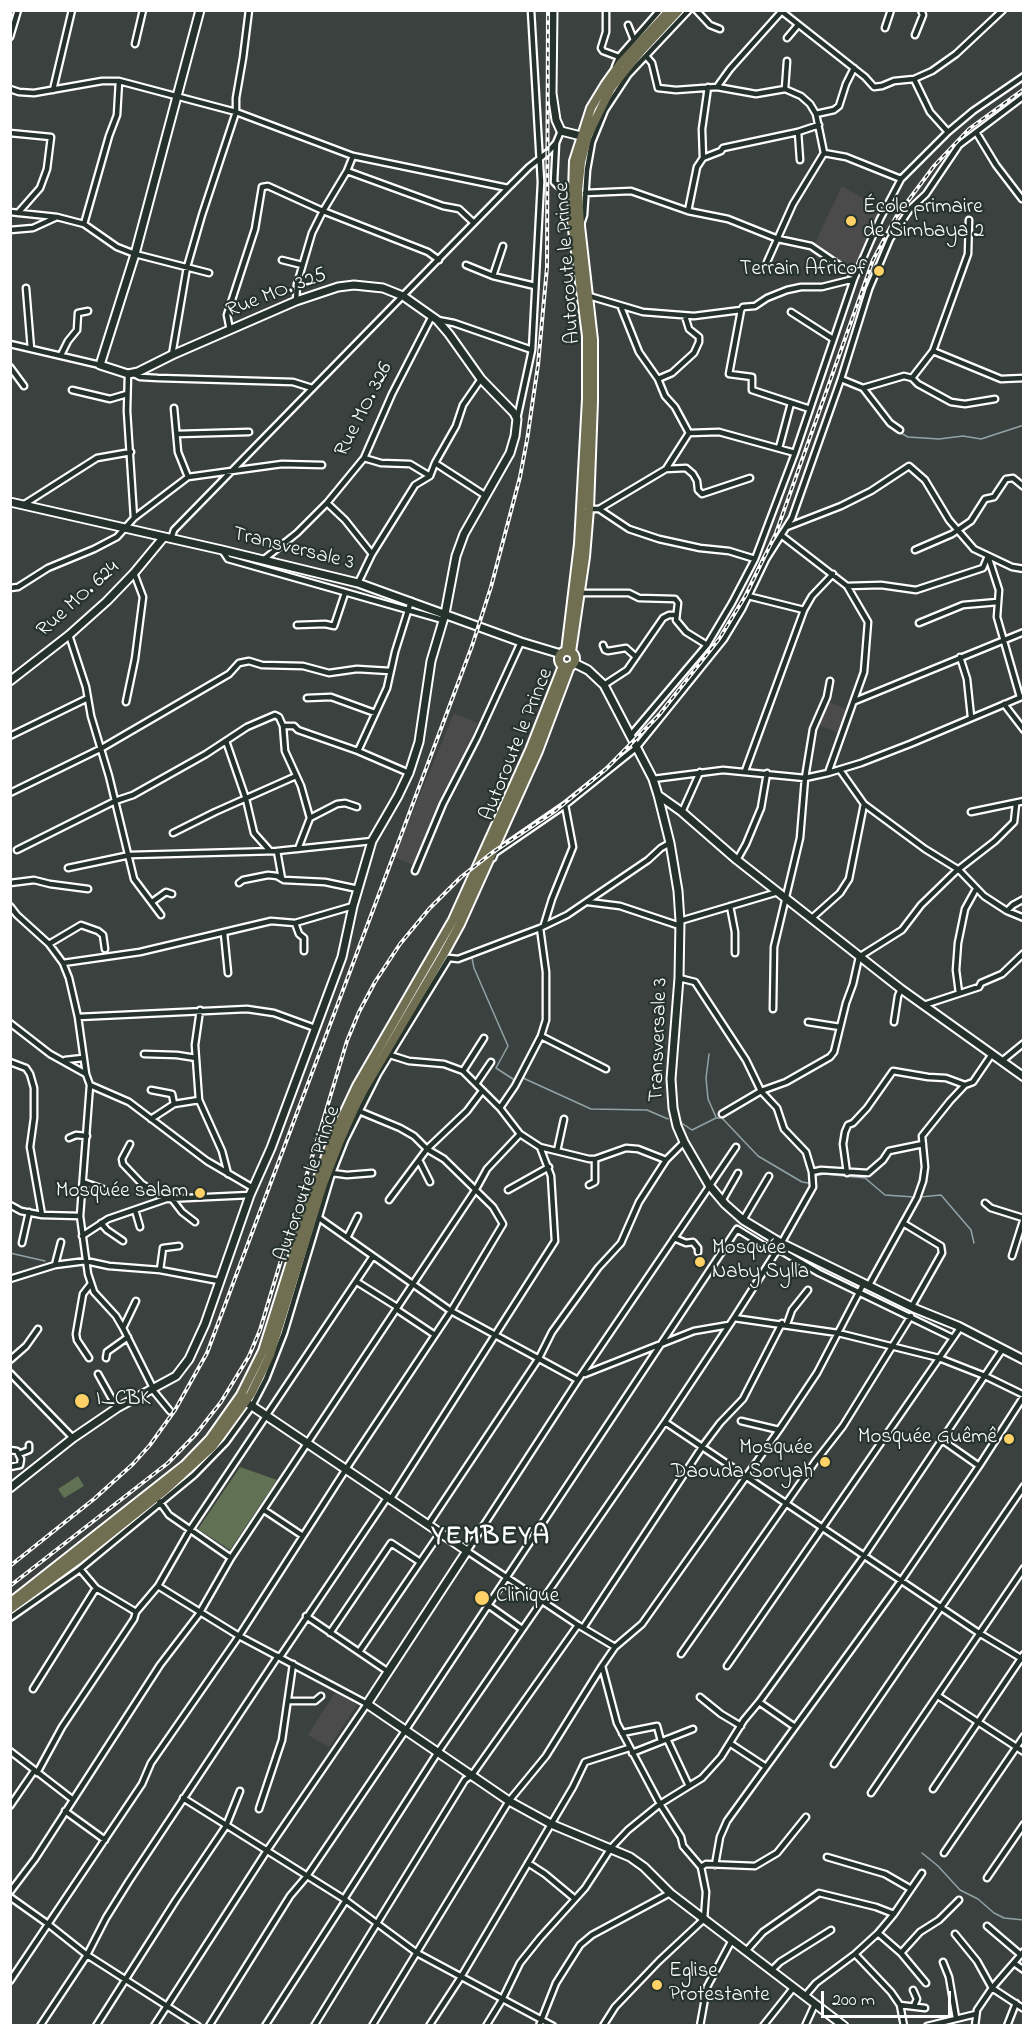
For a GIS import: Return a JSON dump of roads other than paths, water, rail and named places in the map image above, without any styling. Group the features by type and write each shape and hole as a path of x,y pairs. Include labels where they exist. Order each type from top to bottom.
{"main road":[{"name":"Autoroute le Prince","path":"566,652 579,593 589,509 593,380 593,340 578,190 581,162 588,135 611,88 679,10"},
{"name":"Autoroute le Prince","path":"566,652 579,544 587,399 587,336 573,222 574,161 580,136 591,108 605,85 666,11"},
{"path":"566,652 575,657 569,665 560,662 566,652"},
{"name":"Autoroute le Prince","path":"10,1610 158,1500 213,1446 249,1404 270,1355 339,1143 356,1103 446,957 538,751 569,665"},
{"name":"Autoroute le Prince","path":"10,1603 185,1465 210,1439 241,1395 263,1352 316,1183 334,1135 357,1086 453,920 569,665"}],"street":[{"path":"10,37 18,10"},
{"path":"53,90 72,10"},
{"path":"135,44 143,10"},
{"path":"100,365 135,254 200,10"},
{"path":"172,355 187,267 236,112 249,10"},
{"path":"10,1488 73,1438 117,1408 176,1376 189,1359 205,1324 252,1191 342,957 353,906 372,841 409,773 419,742 431,660 444,617 456,556 464,534 510,453 532,350 541,182 531,10"},
{"path":"553,10 552,93 556,120 561,131 556,143 554,182 558,186 572,189"},
{"path":"606,10 606,32 601,48 619,57"},
{"path":"580,226 584,215 592,142 605,110 628,75 688,10"},
{"path":"696,10 710,24 720,29"},
{"path":"885,28 891,10"},
{"path":"915,35 922,15 921,10"},
{"path":"717,87 781,11 854,68 874,87 894,81 914,79 932,71 956,54 1003,10"},
{"path":"605,85 619,57 666,11"},
{"path":"628,25 634,40"},
{"path":"787,38 798,26"},
{"path":"646,56 652,63 658,88 676,90 717,87 756,94 785,89 801,96 816,114 824,153 793,204 767,262"},
{"path":"785,89 787,61"},
{"path":"816,114 834,110 839,106 854,68"},
{"path":"630,736 707,645 755,559 795,453 854,277 901,179 948,132 973,111 1023,76"},
{"path":"914,79 930,112 948,132"},
{"path":"10,89 34,93 102,81 119,81 236,112 353,156 508,188"},
{"path":"84,225 102,157 117,115 119,81"},
{"path":"703,158 702,129 708,87"},
{"path":"477,887 482,885 495,854 565,805 636,748 724,639 766,560 792,518 841,379 869,289 890,239 910,209 927,194 959,145 1023,96"},
{"path":"688,211 697,167 703,158 723,148 798,132 819,125"},
{"path":"561,131 580,136"},
{"path":"798,132 800,160"},
{"path":"976,132 996,165 1022,199"},
{"path":"10,133 51,137 48,169 40,188 18,213"},
{"path":"167,538 508,188 556,143"},
{"path":"824,153 846,157 901,179"},
{"path":"296,301 297,284 312,233 353,156"},
{"path":"347,171 443,206 459,209 474,223"},
{"path":"230,330 227,315 255,229 262,187 268,186 323,211 429,252 439,260"},
{"path":"585,193 632,191 688,211 728,219 778,239 811,246 854,277"},
{"path":"10,212 57,217 84,225 117,247 135,254 208,273"},
{"path":"10,230 33,228 57,217"},
{"path":"912,378 933,351 968,254 969,220"},
{"path":"493,276 503,246"},
{"path":"282,260 302,265"},
{"path":"466,265 493,276 535,286"},
{"path":"589,296 643,312 694,316 741,310 743,307 755,306 787,290 822,287 854,277"},
{"name":"Rue MO. 325","path":"131,374 296,301 338,287 354,285 383,288 403,296 434,318 449,334 481,379 510,406 517,419"},
{"path":"27,288 30,349"},
{"path":"621,307 639,352 658,379 665,396 675,407 689,434"},
{"path":"741,310 729,374 752,377 752,390 810,409"},
{"path":"61,355 77,330 78,313 88,311"},
{"path":"791,312 833,339"},
{"path":"658,379 672,373 694,353 699,342 699,337 689,329 686,316"},
{"path":"434,318 454,322 532,350"},
{"name":"Rue MO. 326","path":"263,560 297,533 364,458 392,394 434,318"},
{"path":"10,344 61,355 140,377 293,382 312,388"},
{"path":"933,351 1001,379 1023,378"},
{"path":"10,367 24,386"},
{"path":"131,374 127,394 134,518"},
{"path":"862,388 904,376 912,378 918,384 951,402 965,404 995,399"},
{"path":"358,583 372,554 415,485 430,476 456,426 463,405 481,379"},
{"path":"841,379 862,388 890,423 900,430"},
{"path":"72,390 110,399 127,394"},
{"path":"779,448 791,403"},
{"path":"174,408 178,452 188,477"},
{"path":"177,434 249,432"},
{"path":"689,434 719,432 795,453"},
{"path":"589,509 599,509 666,469 689,434"},
{"path":"23,505 97,458 131,452"},
{"path":"364,458 381,463 410,464 430,476"},
{"path":"435,463 486,496"},
{"path":"10,588 18,587 58,563 117,537 134,518 188,477 282,464 322,465"},
{"path":"785,528 872,491 909,466 932,489 942,509 974,549 1023,569"},
{"path":"666,469 686,468 693,474 698,490 702,494 750,478"},
{"path":"915,550 952,534 970,521 986,499 994,497 1006,479 1013,478 1023,487"},
{"path":"327,502 345,520 372,554"},
{"name":"Transversale 3","path":"11,503 358,583 411,601 444,617 521,642 566,652"},
{"path":"599,509 629,529 659,539 700,548 729,551 755,559"},
{"path":"781,535 847,586 868,622 864,672 828,773"},
{"name":"Rue MO. 624","path":"12,678 69,635 167,538"},
{"path":"222,550 228,559 407,610 444,617"},
{"path":"847,586 881,585 916,590 983,568 988,556"},
{"path":"653,779 700,772 745,771 805,778 828,773 910,744 1022,696 1002,640 997,617 999,590 988,556"},
{"path":"126,702 135,659 143,597 134,573"},
{"path":"745,771 804,610 812,596 833,574"},
{"path":"297,625 334,626 345,593"},
{"path":"579,593 629,593 639,598 660,600 670,597 675,599 678,603 675,615 686,632 707,645"},
{"path":"748,596 804,610"},
{"path":"358,751 387,688 411,601"},
{"path":"919,623 963,604 998,602"},
{"path":"604,685 627,670 663,618 675,615"},
{"path":"855,701 1023,632"},
{"path":"69,635 102,748 130,855 134,879 161,915"},
{"path":"415,871 443,804 477,738 521,642"},
{"path":"603,645 608,651 626,648 636,657"},
{"path":"960,657 967,679 971,717"},
{"path":"10,793 102,748 229,674 239,663 249,661 262,665 303,666 329,673 357,669 390,671"},
{"name":"Transversale 3","path":"569,665 588,670 604,685 653,779 658,795 670,843 678,891 680,924 679,978 670,1078 673,1108 684,1142 709,1185 722,1201 778,1248 867,1284 1023,1360"},
{"path":"773,1009 774,947 800,838 805,778 813,729 827,697 830,681"},
{"path":"307,698 331,697 375,713"},
{"path":"10,736 88,698"},
{"path":"1004,704 1023,730"},
{"path":"17,850 115,801 133,795 248,727 275,715 279,717 283,726 285,751 301,786 310,818 298,849"},
{"path":"283,726 294,726 298,730 358,751 409,773"},
{"path":"226,741 246,799 254,833 270,851"},
{"path":"840,770 864,804 925,849 959,870 984,896 1023,918"},
{"path":"682,812 700,772"},
{"path":"738,860 761,808 767,773"},
{"path":"173,833 296,776"},
{"path":"658,795 682,812 859,957 1023,1077"},
{"path":"971,812 1023,801"},
{"path":"310,818 337,804 345,803 357,807"},
{"path":"812,918 840,893 849,879 864,804"},
{"path":"722,1114 761,1091 786,1082 830,1057 834,1052 846,1003 854,984 859,957 902,930 921,905 959,870 995,842 1014,822 1016,804"},
{"path":"500,1108 541,1036 546,1020 546,972 542,927 573,847 565,805"},
{"path":"68,868 130,855 277,851 372,841"},
{"path":"579,1380 451,1311 317,1216 332,1173 359,1111 446,957 458,958 542,927 567,915 670,843"},
{"path":"277,851 282,879"},
{"path":"239,883 268,874 282,879 336,883 358,889"},
{"path":"10,883 34,880 88,890"},
{"path":"958,993 956,970 958,943 965,909 976,888"},
{"path":"152,902 166,892 172,894"},
{"path":"588,902 620,906 680,924 729,906 778,892"},
{"path":"1007,911 1023,899"},
{"path":"10,906 49,944 63,963 78,1017 83,1058 90,1085 80,1216 81,1236 90,1285 123,1328 153,1388 170,1411"},
{"path":"63,963 140,952 271,921 295,923 353,906"},
{"path":"729,906 735,932 735,953"},
{"path":"295,923 299,934 304,938 304,951"},
{"path":"49,944 81,925 90,927 103,935 105,950"},
{"path":"224,933 228,973"},
{"path":"924,1005 979,987 981,983 1002,974 1023,953"},
{"path":"265,2025 438,1752 734,1318 813,1187 812,1172 806,1152 784,1129 777,1108 761,1091 747,1060 734,1044 702,991 695,982 679,978"},
{"path":"894,1022 901,989"},
{"path":"78,1017 247,1009 274,1013 315,1028"},
{"path":"200,1010 195,1045 199,1100 222,1151 228,1174"},
{"path":"808,1022 840,1027"},
{"path":"10,1023 50,1054 86,1074"},
{"path":"541,1036 606,1069"},
{"path":"463,1071 484,1038"},
{"path":"1002,1061 1023,1043"},
{"path":"144,1054 196,1058"},
{"path":"372,2025 510,1801 546,1756 602,1666 615,1647 642,1624 747,1477 817,1373 860,1291 867,1284 916,1198 923,1181 925,1167 922,1136 965,1085 973,1082 992,1054"},
{"path":"390,1055 409,1061 444,1064 463,1071 500,1108 520,1134 540,1147 589,1160 626,1148 638,1149 666,1160"},
{"path":"64,1060 83,1058"},
{"path":"10,1062 26,1068 34,1088 34,1118 30,1147 42,1215"},
{"path":"476,1084 491,1062"},
{"path":"848,1173 843,1144 844,1132 848,1125 853,1123 867,1108 893,1071 946,1078 965,1085"},
{"path":"90,1085 123,1098 185,1145 252,1191"},
{"path":"151,1090 172,1094 174,1104"},
{"path":"389,1200 427,1149 467,1111 482,1091"},
{"path":"152,1119 174,1104 199,1100"},
{"path":"10,1981 142,1784 150,1763 239,1636 451,1311 503,1224 493,1208 476,1189 414,1136 359,1111"},
{"path":"557,1151 564,1119"},
{"path":"10,1892 160,1665 199,1614 231,1558 476,1189 487,1169 520,1134"},
{"path":"69,1138 76,1135 87,1136"},
{"path":"428,1525 538,1358 552,1332 598,1268 621,1243 639,1202 666,1160 684,1142"},
{"path":"130,1144 122,1159 123,1164 142,1184 169,1199 195,1222"},
{"path":"812,1172 821,1170 868,1173 883,1160 889,1151 923,1144"},
{"path":"40,2025 87,1955 106,1917 183,1798 306,1616 389,1499 555,1241 551,1176 540,1147"},
{"path":"153,2025 579,1380 736,1147"},
{"path":"589,1185 595,1182 595,1159"},
{"path":"419,1160 430,1182"},
{"path":"508,1190 549,1167"},
{"path":"332,1173 347,1175 372,1173"},
{"path":"722,1201 738,1173"},
{"path":"743,1220 769,1176"},
{"path":"83,1182 103,1189"},
{"path":"81,1236 101,1223 169,1199 252,1191"},
{"path":"985,1203 991,1208 1023,1218 1012,1256"},
{"path":"10,1205 21,1211 42,1215 80,1216"},
{"path":"135,1210 140,1227"},
{"path":"22,1243 29,1212"},
{"path":"347,1238 358,1216"},
{"path":"101,1223 123,1241"},
{"path":"903,1223 942,1246 942,1253 912,1306"},
{"path":"208,2025 290,1896 307,1876 405,1731 737,1229 778,1248 819,1273 953,1338"},
{"path":"674,1238 686,1243 693,1242 698,1252"},
{"path":"55,1265 62,1242"},
{"path":"160,1270 163,1248 179,1246"},
{"path":"10,1806 36,1772 62,1726 134,1618 136,1611 158,1586 190,1530 373,1256"},
{"path":"10,1279 55,1265 86,1261 109,1266 160,1270 219,1281"},
{"path":"357,1282 435,1335"},
{"path":"89,1358 77,1340 76,1334 83,1294 90,1285"},
{"path":"584,1628 702,1447 720,1423 743,1399 792,1310 808,1290"},
{"path":"123,1328 136,1301"},
{"path":"681,1654 815,1462 843,1426 911,1316"},
{"path":"715,1865 720,1837 728,1821 901,1581 979,1466 1023,1396 985,1376 939,1358 838,1333 734,1318"},
{"path":"584,1375 694,1331 729,1325"},
{"path":"727,1666 960,1328"},
{"path":"10,1360 26,1346 38,1329"},
{"path":"106,1358 107,1352 128,1337"},
{"path":"486,2025 502,2000 520,1963 585,1888 611,1848 628,1830 660,1804 702,1778 731,1744 741,1726 864,1556 1002,1350"},
{"path":"10,1373 73,1438"},
{"path":"98,1374 117,1408"},
{"path":"249,1404 578,1625 615,1647"},
{"path":"741,1421 779,1430"},
{"path":"665,1422 979,1633 1022,1658 976,1722 933,1788"},
{"path":"942,1440 979,1466"},
{"path":"10,1450 19,1454 29,1450 29,1445"},
{"path":"10,1467 20,1465 19,1454"},
{"path":"834,1764 1023,1486"},
{"path":"10,1618 80,1569 158,1500 170,1515 231,1558"},
{"path":"264,1510 303,1536"},
{"path":"359,1652 440,1533"},
{"path":"330,1633 391,1543 420,1562"},
{"path":"871,1793 1023,1568"},
{"path":"80,1569 96,1588 136,1611"},
{"path":"158,1586 199,1614 367,1704 510,1801 551,1824 630,1857 644,1867 670,1893 844,2025"},
{"path":"33,1689 96,1588"},
{"path":"488,1605 522,1629"},
{"path":"306,1616 387,1671"},
{"path":"314,2025 465,1780 472,1775 578,1625"},
{"path":"259,1809 282,1740 293,1664"},
{"path":"602,1666 617,1723 660,1804 681,1837 683,1846 701,1867 705,1892 704,1919 615,2007 603,2025"},
{"path":"288,1701 315,1701 321,1696"},
{"path":"700,1696 721,1714 741,1726"},
{"path":"938,1696 1023,1752"},
{"path":"759,1702 795,1727"},
{"path":"622,1733 657,1726 661,1741"},
{"path":"429,2025 461,1977 573,1787 585,1762 661,1741 693,1729"},
{"path":"944,1853 1023,1736"},
{"path":"667,1739 688,1786"},
{"path":"731,1744 766,1767"},
{"path":"10,1751 72,1799"},
{"path":"96,2025 226,1826 240,1791"},
{"path":"183,1798 345,1900 417,1953 540,2023 553,2025"},
{"path":"65,1811 105,1840"},
{"path":"701,1867 706,1864 755,1866 777,1853 806,1817"},
{"path":"987,1878 1023,1824"},
{"path":"827,1857 885,1874 911,1889"},
{"path":"528,1863 575,1899"},
{"path":"805,1996 816,1983 855,1954 878,1933 894,1914 921,1873"},
{"path":"540,2023 556,1983 580,1946 592,1935 670,1893"},
{"path":"747,1950 763,1932 819,1893 876,1907 894,1914"},
{"path":"10,1897 87,1955 198,2025"},
{"path":"901,1953 920,1932 939,1920 959,1900"},
{"path":"975,2025 976,2014 992,1988 1022,1953 987,1926"},
{"path":"772,1971 780,1962 831,1930"},
{"path":"878,1933 901,1953 926,1983"},
{"path":"955,1934 977,1961 992,1988 1023,2008"},
{"path":"700,2025 707,1988 732,1940"},
{"path":"855,1954 891,1992 900,2005 904,2025"},
{"path":"943,1962 949,1977 956,2018"},
{"path":"1014,1963 1023,1970"},
{"path":"763,2025 794,1987"},
{"path":"914,1990 917,1999 914,2006"},
{"path":"1007,2025 1016,2003"},
{"path":"805,2025 815,2004"},
{"path":"900,2005 925,2008"},
{"path":"927,2025 976,2014"}],"waterway":[{"path":"899,432 908,437 939,439 963,436 981,439 1024,425"},
{"path":"472,958 474,968 508,1046 496,1068 513,1079"},
{"path":"709,1054 706,1078 708,1099 716,1117"},
{"path":"523,1078 591,1109 647,1110 668,1119"},
{"path":"680,1122 692,1130 716,1118 722,1118 758,1156 802,1182 808,1183"},
{"path":"815,1176 824,1174 865,1178 885,1195 914,1197"},
{"path":"920,1197 941,1195 971,1230 974,1243"},
{"path":"10,1253 45,1261"},
{"path":"922,1853 938,1866 960,1890 978,1899 994,1913 1004,1918 1024,1920"}],"railway":[{"path":"10,1566 94,1499 133,1464 175,1410 207,1353 472,646 491,587 520,477 538,365 547,267 548,10"},
{"path":"10,1586 168,1463 196,1434 221,1402 249,1356 260,1330 347,1041 375,982 400,944 429,909 461,877 493,852 555,811 606,769 659,715 719,639 746,595 776,533 873,260 896,217 934,166 969,129 1024,89"}],"place":[{"name":"École primaire de Simbaya 2","path":"851,221"},
{"name":"Terrain Africof","path":"879,271"},
{"name":"Mosquée salam","path":"200,1193"},
{"name":"Mosquée Naby Sylla","path":"700,1262"},
{"name":"I_CBK","path":"82,1401"},
{"name":"Mosquée Guêmê","path":"1009,1439"},
{"name":"Mosquée Daouda Soryah","path":"825,1462"},
{"name":"Clinique","path":"482,1598"},
{"name":"Eglise Protestante","path":"657,1985"}],"district":[{"name":"YEMBEYA","path":"491,1539"}]}
